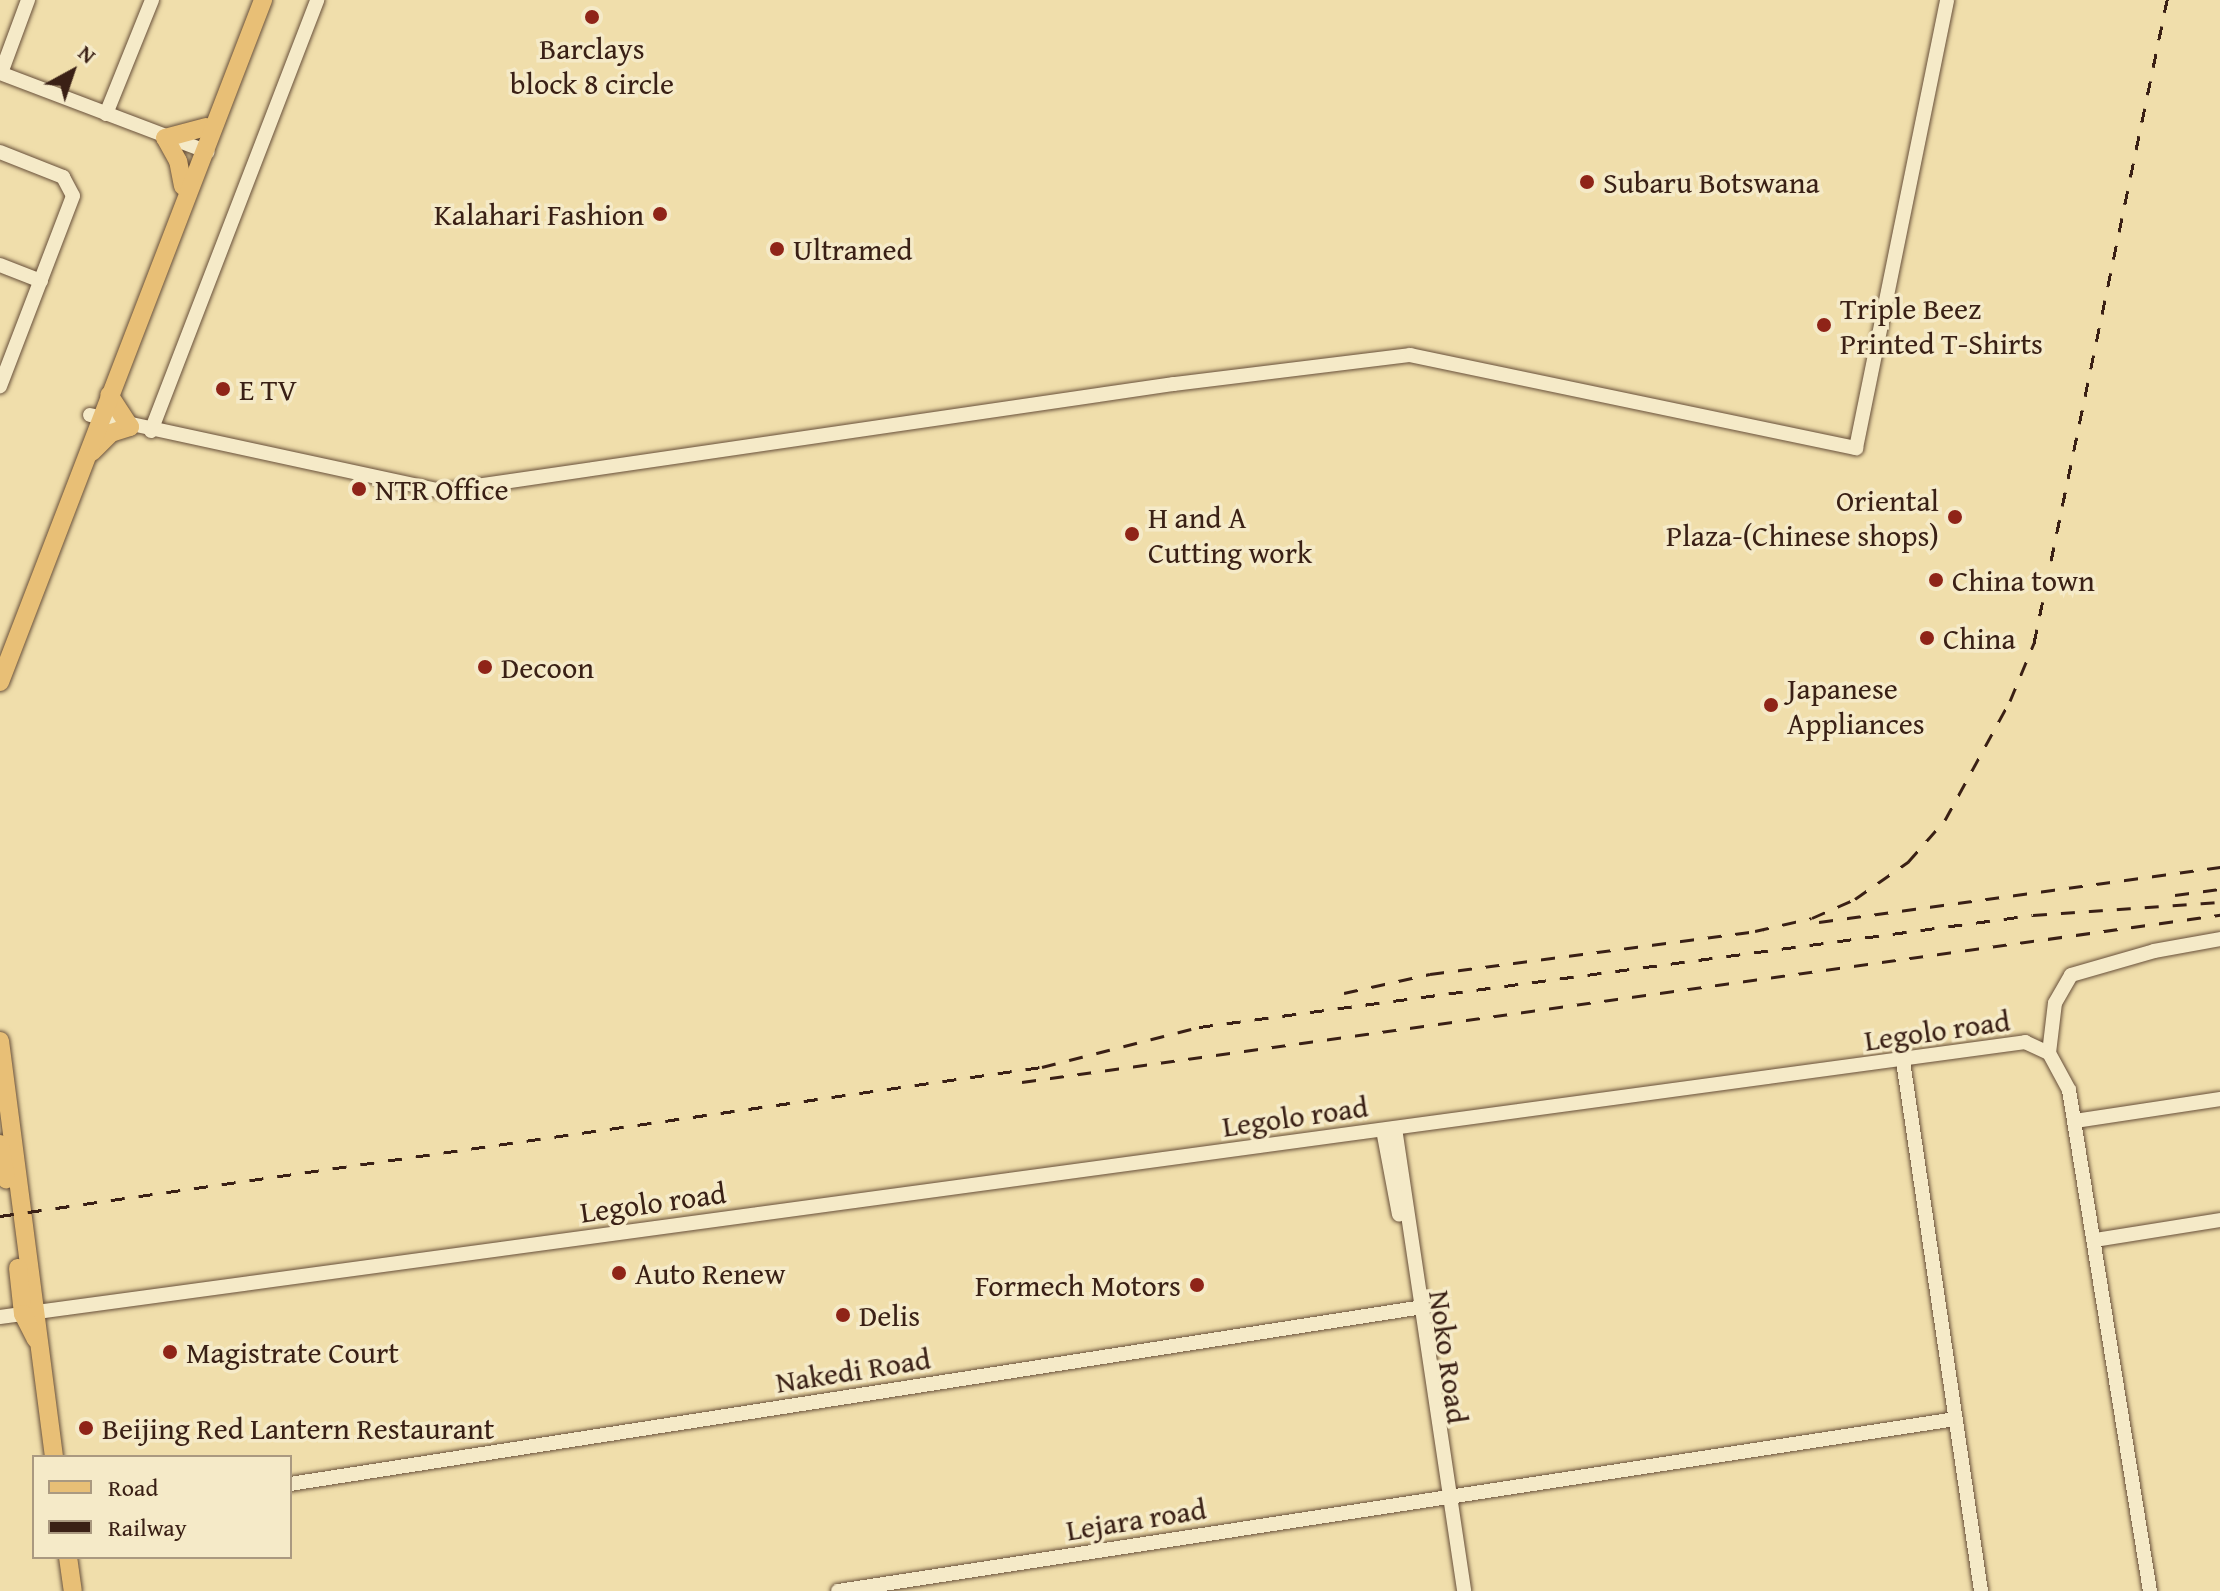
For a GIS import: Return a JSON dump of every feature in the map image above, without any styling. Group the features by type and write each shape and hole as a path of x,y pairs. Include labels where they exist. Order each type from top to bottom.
{"main road":[{"path":"0,647 95,417 183,186 202,150 206,127 256,0"},
{"path":"0,682 85,461 95,417 109,395 263,0"},
{"path":"183,186 178,161 165,138 206,127"},
{"path":"85,461 103,439 130,427 109,395"},
{"path":"0,1041 30,1312"},
{"path":"0,1144 4,1187 38,1341 54,1455"},
{"path":"68,1559 73,1591"}],"street":[{"path":"28,0 0,73 202,150"},
{"path":"106,114 152,0"},
{"path":"151,431 317,0"},
{"path":"95,417 426,490 459,490 1189,381 1410,355 1856,448 1947,0"},
{"path":"0,152 63,177 70,185 72,207 0,383"},
{"path":"0,265 41,281"},
{"path":"2049,1053 2055,1003 2071,975 2154,951 2220,939"},
{"name":"Legolo road","path":"0,1317 1903,1061 2025,1042 2049,1053 2060,1067 2075,1121 2150,1591"},
{"path":"1903,1061 1981,1591"},
{"path":"2075,1121 2220,1099"},
{"name":"Noko Road","path":"1389,1129 1420,1307 1457,1591"},
{"path":"2095,1240 2220,1220"},
{"name":"Nakedi Road","path":"292,1484 1420,1307"},
{"name":"Lejara road","path":"838,1591 1955,1419"},
{"path":"1446,1498 1464,1591"}],"railway":[{"path":"1755,931 1812,918 1855,899 1908,862 1945,820 2010,701 2034,643 2167,0"},
{"path":"1819,922 2220,867"},
{"path":"2175,895 2220,889"},
{"path":"0,1216 1042,1067 1199,1027 2033,915 2220,902"},
{"path":"1022,1082 2220,915"},
{"path":"1344,993 1430,974 1763,930"}],"place":[{"name":"Barclays block 8 circle","path":"592,17"},
{"name":"Subaru Botswana","path":"1587,182"},
{"name":"Kalahari Fashion","path":"660,214"},
{"name":"Ultramed","path":"777,249"},
{"name":"Triple Beez Printed T-Shirts","path":"1824,325"},
{"name":"E TV","path":"223,389"},
{"name":"NTR Office","path":"359,489"},
{"name":"Oriental Plaza-(Chinese shops)","path":"1955,517"},
{"name":"H and A Cutting work","path":"1132,534"},
{"name":"China town","path":"1936,580"},
{"name":"China","path":"1927,638"},
{"name":"Decoon","path":"485,667"},
{"name":"Japanese Appliances","path":"1771,705"},
{"name":"Auto Renew","path":"619,1273"},
{"name":"Formech Motors","path":"1197,1285"},
{"name":"Delis","path":"843,1315"},
{"name":"Magistrate Court","path":"170,1352"},
{"name":"Beijing Red Lantern Restaurant","path":"86,1428"}]}
